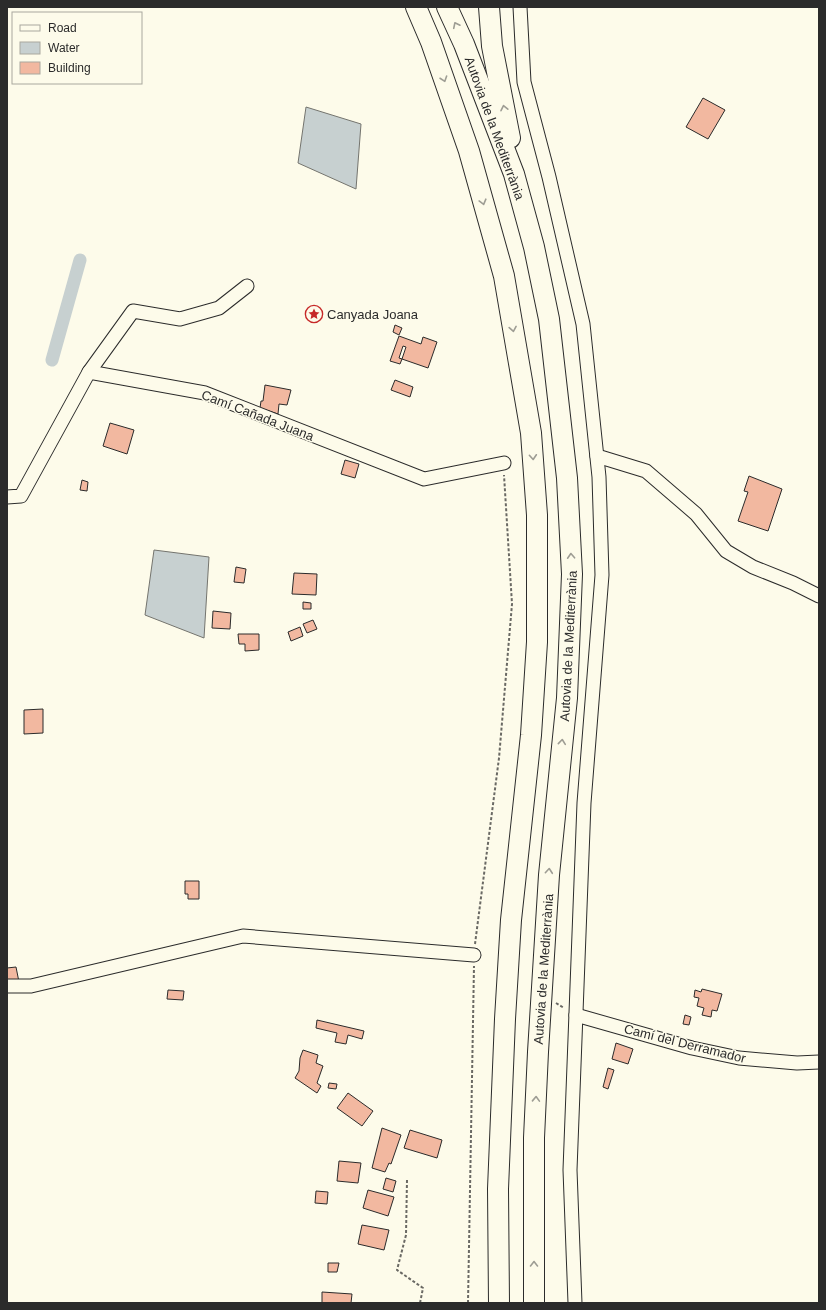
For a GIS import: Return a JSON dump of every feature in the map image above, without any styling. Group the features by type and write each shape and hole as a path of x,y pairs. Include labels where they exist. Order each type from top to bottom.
{"highway":[{"path":"404,7 410,18 432,42"},
{"path":"416,7 432,42 469,151 504,276 531,433 537,515 537,642 531,735 511,920 505,1019 498,1189 499,1303"},
{"name":"Autovia de la Mediterrània","path":"447,7 464,44 514,174 534,248 549,319 567,478 572,574 567,698 549,875 538,1052 534,1138 534,1303"},
{"path":"488,7 492,46 509,131 514,174"}],"street":[{"path":"520,7 524,82 549,177 584,324 599,477 602,575 584,803 570,1170 575,1303"},
{"path":"7,497 21,496 89,372 133,311 180,320 219,308 246,286"},
{"name":"Camí Cañada Juana","path":"89,372 205,393 424,479 504,463"},
{"path":"597,456 646,471 696,514 726,551 753,567 793,582 819,596"},
{"path":"7,986 31,986 243,936 474,955"},
{"name":"Camí del Derramador","path":"576,1015 692,1048 739,1058 797,1063 819,1062"}],"path":[{"path":"468,1303 474,955 499,758 512,604 504,463"},
{"path":"407,1180 406,1235 397,1270 423,1288 420,1303"}],"water":[{"path":"306,107 361,124 356,189 298,163"},
{"path":"154,550 209,557 204,638 145,615"}],"building":[{"path":"703,98 725,110 708,139 686,127"},
{"path":"395,325 402,328 399,335 393,332"},
{"path":"399,336 421,344 423,337 437,342 428,368 402,359 400,364 390,361","holes":["403,346 406,347 402,359 399,358"]},
{"path":"395,380 413,387 410,397 391,390"},
{"path":"265,385 291,390 287,405 279,404 278,414 260,408 261,401 263,401"},
{"path":"110,423 134,430 127,454 103,446"},
{"path":"345,460 359,464 355,478 341,474"},
{"path":"749,476 782,489 768,531 738,521 748,492 744,491"},
{"path":"82,480 88,482 87,491 80,490"},
{"path":"236,567 246,569 244,583 234,582"},
{"path":"294,573 317,574 316,595 292,594"},
{"path":"303,602 311,603 311,609 303,609"},
{"path":"213,611 231,613 230,629 212,628"},
{"path":"313,620 317,629 307,633 303,624"},
{"path":"300,627 303,636 291,641 288,632"},
{"path":"238,634 259,634 259,650 245,651 245,644 239,644"},
{"path":"43,709 43,733 24,734 24,710"},
{"path":"185,881 199,881 199,899 188,899 188,894 185,894"},
{"path":"16,967 19,982 7,982 7,968"},
{"path":"702,989 722,994 717,1011 712,1010 711,1017 702,1015 704,1008 697,1006 699,998 694,997 695,990 701,992"},
{"path":"168,990 184,991 183,1000 167,999"},
{"path":"685,1015 691,1017 689,1025 683,1024"},
{"path":"317,1020 364,1031 362,1039 348,1035 346,1044 335,1042 337,1033 316,1028"},
{"path":"616,1043 633,1049 628,1064 612,1059"},
{"path":"303,1050 318,1055 316,1063 323,1066 317,1083 321,1086 317,1093 295,1078 299,1071 300,1058"},
{"path":"608,1068 614,1070 608,1089 603,1087"},
{"path":"329,1083 337,1084 336,1089 328,1088"},
{"path":"348,1093 373,1111 362,1126 337,1108"},
{"path":"382,1128 401,1135 391,1164 389,1163 385,1172 372,1168"},
{"path":"410,1130 442,1140 437,1158 404,1148"},
{"path":"339,1161 361,1163 358,1183 337,1181"},
{"path":"386,1178 396,1181 393,1192 383,1189"},
{"path":"368,1190 394,1197 388,1216 363,1208"},
{"path":"316,1191 328,1192 327,1204 315,1203"},
{"path":"362,1225 389,1230 384,1250 358,1244"},
{"path":"328,1263 339,1263 337,1272 328,1272"},
{"path":"322,1292 352,1294 351,1303 322,1303"}],"waterway":[{"path":"52,360 80,260"}],"place":[{"name":"Canyada Joana","path":"314,314"}]}
